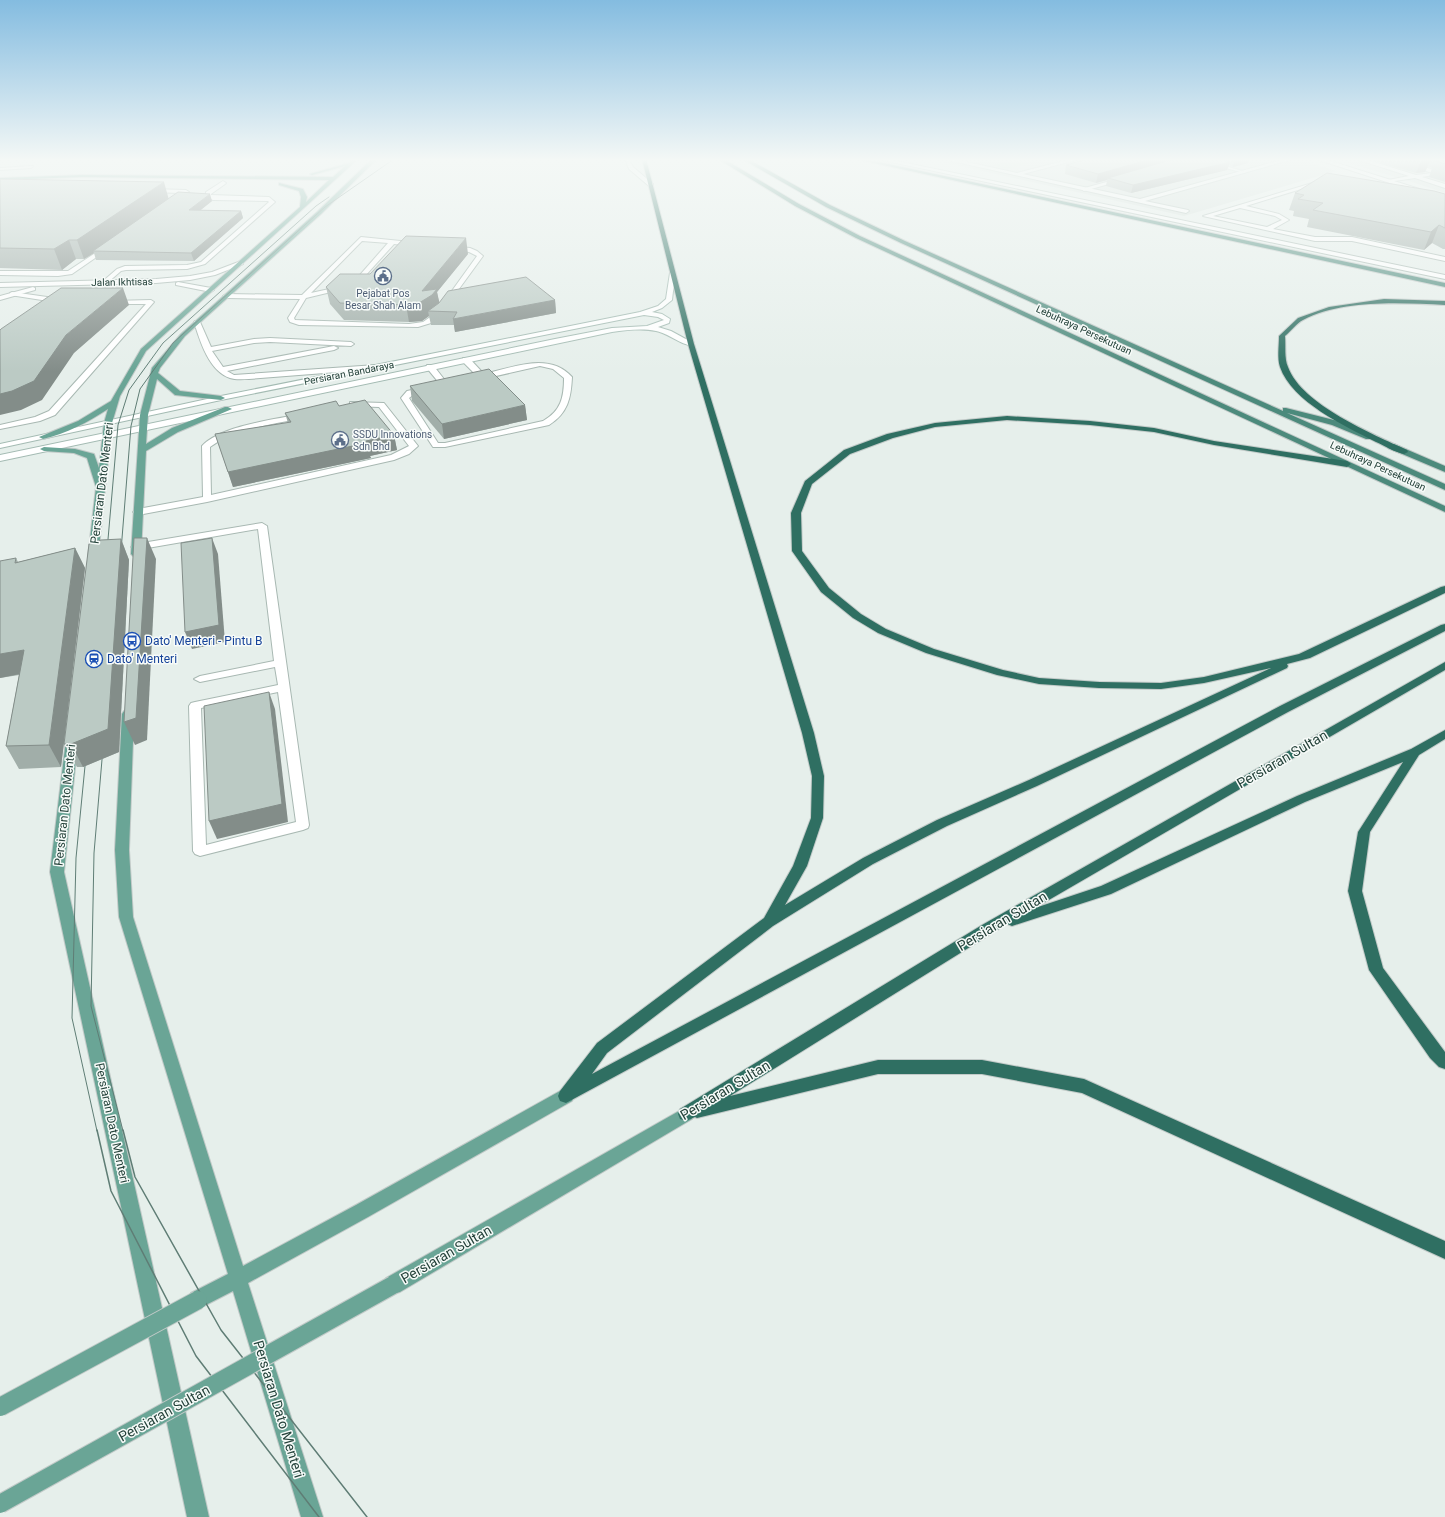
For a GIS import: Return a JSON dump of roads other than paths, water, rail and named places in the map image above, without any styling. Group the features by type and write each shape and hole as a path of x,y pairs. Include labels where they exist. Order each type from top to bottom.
{"highway":[{"path":"662,230 691,344 808,733 818,776 817,818 800,866 768,922"},
{"name":"Lebuhraya Persekutuan","path":"844,230 1445,509"},
{"name":"Lebuhraya Persekutuan","path":"877,230 1252,401 1445,487"},
{"path":"1187,230 1445,285"},
{"path":"1404,452 1348,424 1317,405 1297,388 1284,367 1282,336 1300,319 1331,308 1384,302 1445,303"},
{"path":"1252,401 1335,423 1445,469"},
{"path":"1306,656 1204,680 1161,686 1099,686 1046,682 1001,674 930,651 882,631 857,616 824,590 797,551 796,513 808,483 847,452 890,436 935,425 999,419 1090,422 1154,430 1214,443 1346,464"},
{"path":"566,1096 602,1048 768,922 868,861 942,823 1132,738 1445,589"},
{"path":"566,1096 1284,709 1445,627"},
{"name":"Persiaran Sultan","path":"686,1114 987,929 1445,665"},
{"path":"987,929 1106,890 1301,799 1415,752 1445,734"},
{"path":"1415,752 1364,832 1355,891 1376,970 1436,1052 1445,1062"},
{"path":"686,1114 878,1067 982,1067 1084,1086 1445,1250"}],"main road":[{"name":"Persiaran Dato Menteri","path":"91,574 106,436 108,423 116,396 143,350 277,230"},
{"path":"135,571 144,415 154,372 183,335 297,230"},
{"path":"154,372 178,393 221,398"},
{"path":"44,437 66,430 81,423 114,402"},
{"path":"141,451 175,430 228,409"},
{"path":"44,449 75,451 91,456 101,490"},
{"name":"Persiaran Dato Menteri","path":"129,703 122,850 126,917 312,1517"},
{"name":"Persiaran Dato Menteri","path":"73,729 57,872 198,1517"},
{"path":"0,1407 362,1211 566,1096"},
{"name":"Persiaran Sultan","path":"0,1504 393,1285 686,1114"}],"street":[{"path":"104,283 119,270 126,268 187,267 203,263 241,230"},
{"path":"1218,230 1445,277"},
{"path":"1272,230 1315,239 1352,239 1445,259"},
{"path":"1243,235 1263,246"},
{"path":"365,239 393,242 470,250 480,256 430,323 409,326 299,323 292,321 291,318 304,297 359,240 365,239"},
{"path":"226,296 304,297 354,285 393,242"},
{"path":"0,273 58,274 74,271 112,245"},
{"name":"Jalan Ikhtisas","path":"0,285 156,282 213,274 241,263"},
{"path":"58,274 74,283"},
{"name":"Persiaran Bandaraya","path":"0,446 221,398 642,314 660,307 669,300 672,274"},
{"path":"156,282 190,285 210,290"},
{"path":"0,298 12,294 74,283"},
{"path":"12,294 61,302"},
{"path":"0,426 37,419 52,413 151,302 106,302"},
{"path":"642,314 660,315 667,319 667,322 663,324 648,328"},
{"path":"197,322 208,350 221,370 223,373 233,377 380,366"},
{"name":"Persiaran Bandaraya","path":"0,458 430,367 625,329 648,328 668,332 691,344"},
{"path":"208,350 270,340 351,344 221,370"},
{"path":"466,360 482,377"},
{"path":"540,364 549,364 557,367 568,378 568,399 556,418 546,423 446,446 436,445 405,398 410,393 482,377 540,364"},
{"path":"430,367 445,385"},
{"path":"138,512 207,499 394,457 406,452 414,446 381,405 352,404 345,406"},
{"path":"207,499 206,446 212,440 233,432 308,414"},
{"path":"136,547 262,526 303,825 200,851 195,706 284,687"},
{"path":"200,679 280,663"}],"tram line":[{"path":"107,551 118,425 129,390 163,343 289,230"},
{"path":"121,551 131,426 140,389 173,343 300,230"},
{"path":"103,748 94,853 91,1006 123,1131"},
{"path":"86,756 76,858 72,1018 97,1131"},
{"path":"97,1130 111,1191 196,1356 319,1517"},
{"path":"123,1130 135,1177 221,1330 367,1517"}],"place":[{"name":"Pejabat Pos Besar Shah Alam","path":"383,276"},
{"name":"SSDU Innovations Sdn Bhd","path":"340,440"},
{"name":"Dato' Menteri - Pintu B","path":"132,641"},
{"name":"Dato' Menteri","path":"94,659"}]}
